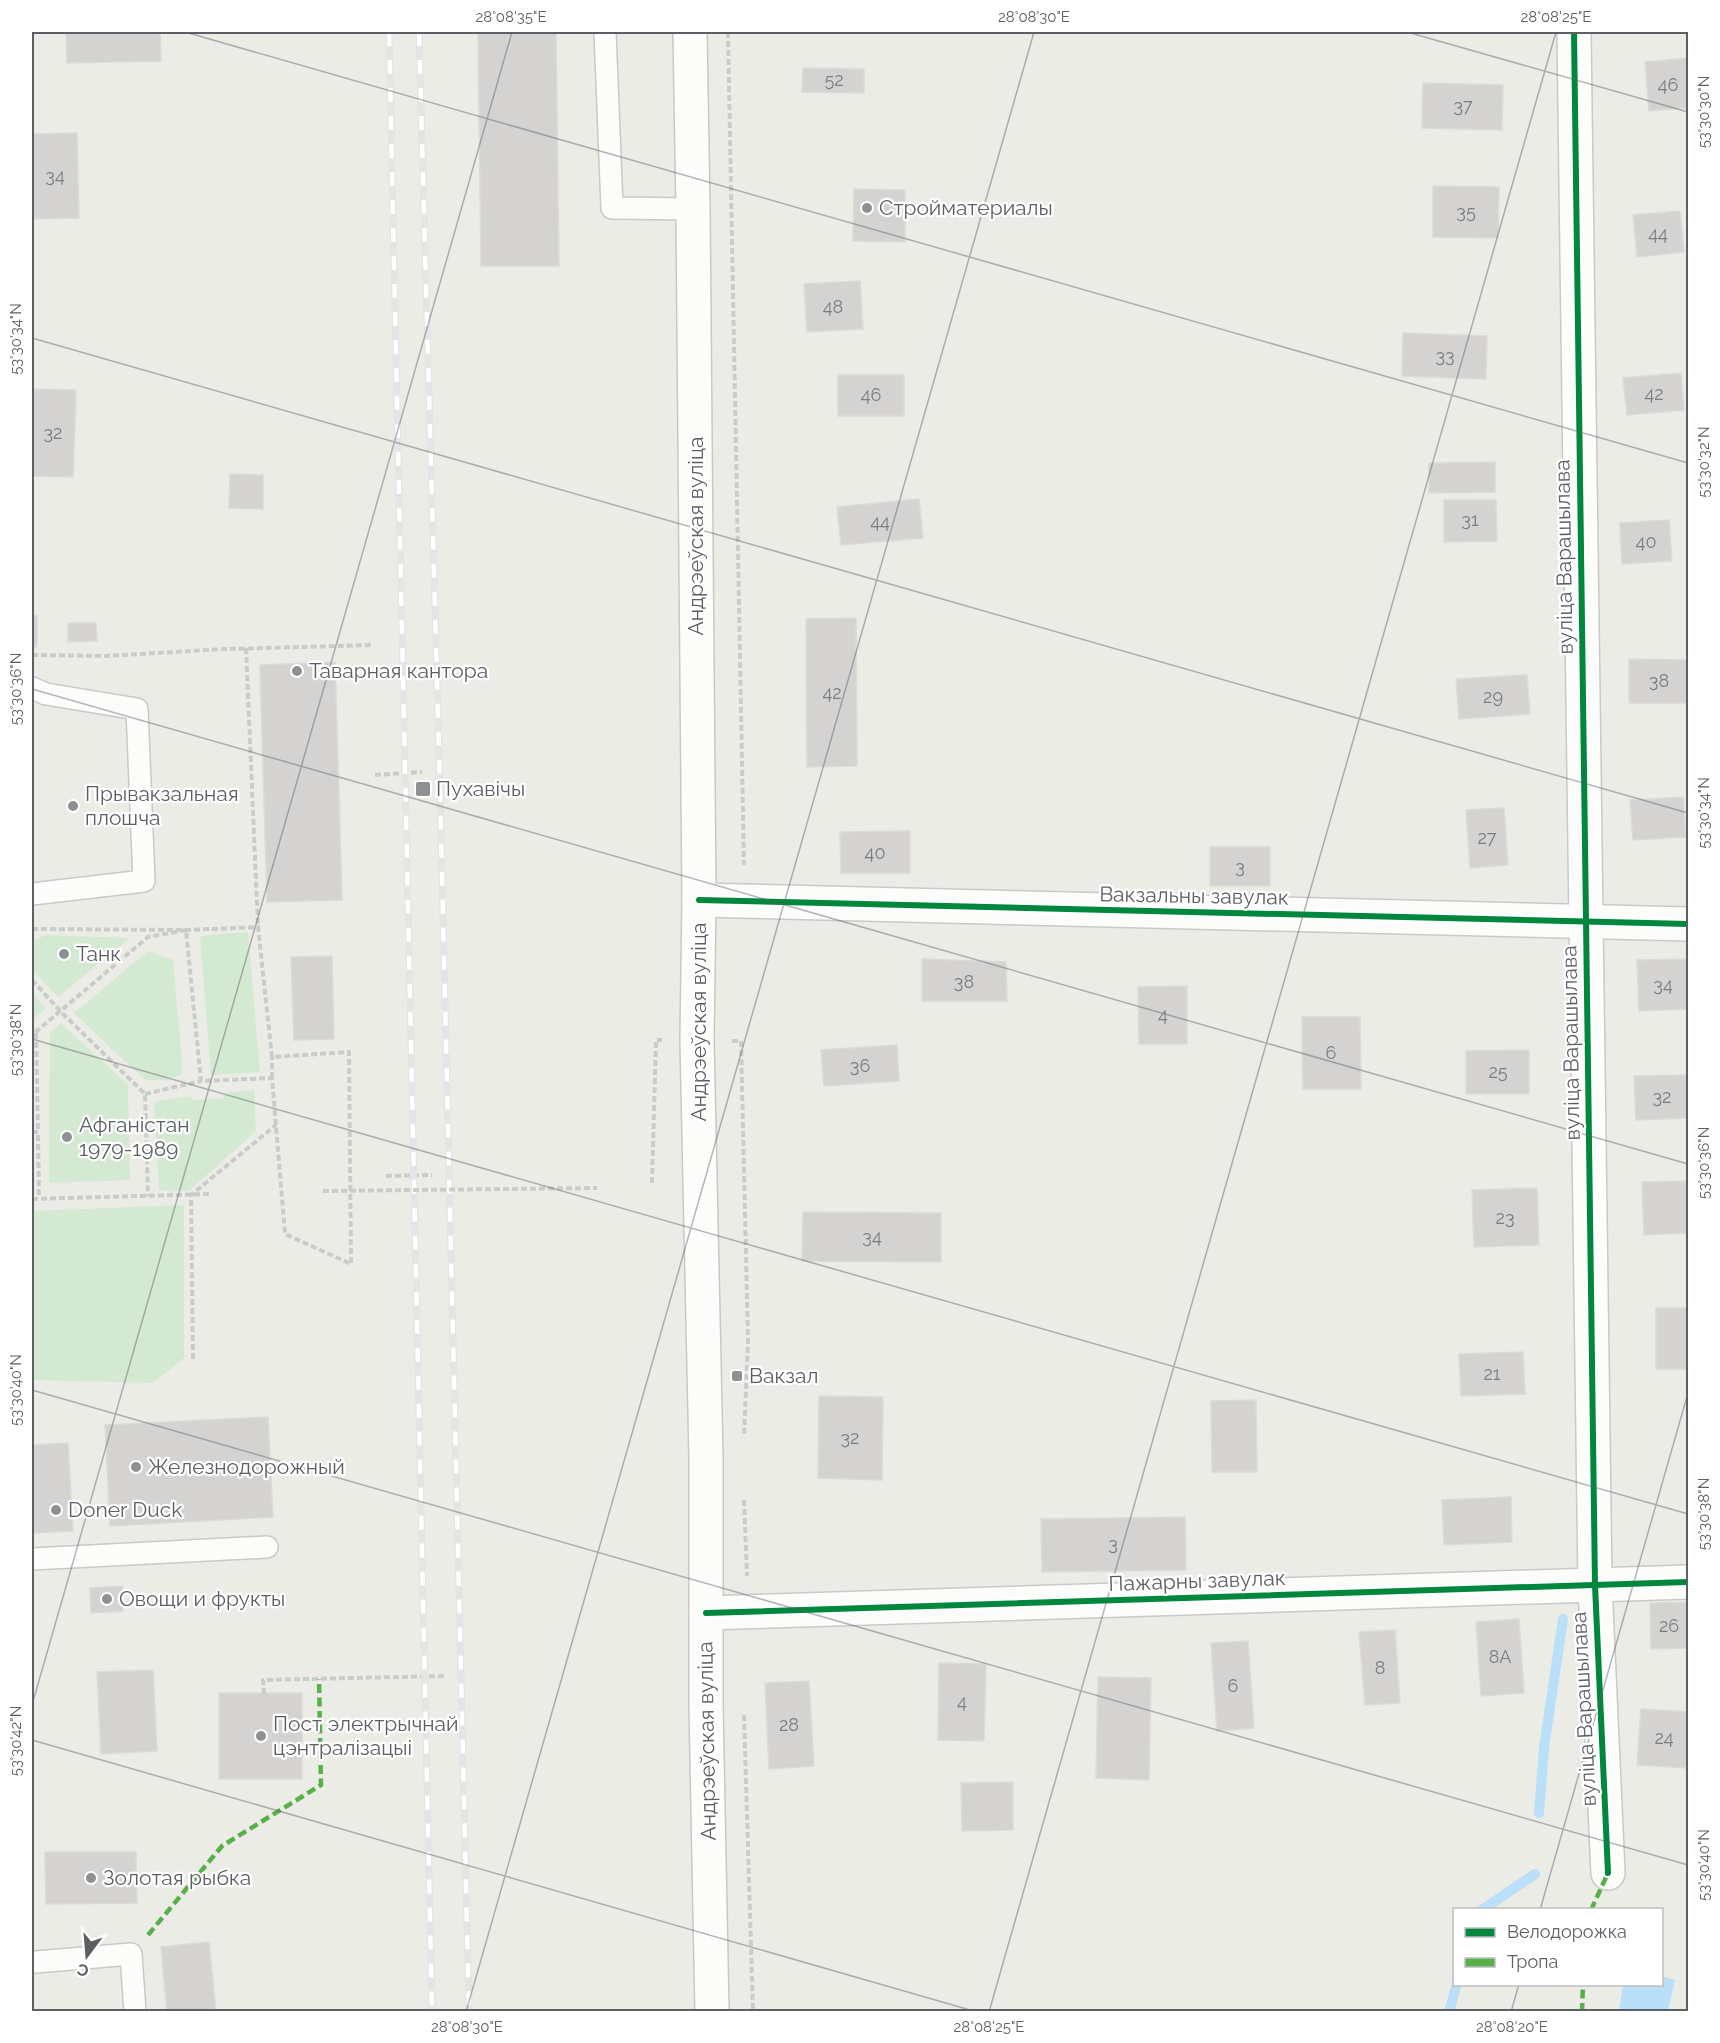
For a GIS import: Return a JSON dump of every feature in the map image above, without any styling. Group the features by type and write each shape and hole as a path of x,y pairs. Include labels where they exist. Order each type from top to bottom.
{"street":[{"name":"Андрэеўская вуліца","path":"690,32 699,900 698,1039 706,1458 706,1706 712,2012"},
{"name":"вуліца Варашылава","path":"1574,32 1595,1585 1608,1873"},
{"name":"Вакзальны завулак","path":"699,900 1689,924"},
{"name":"Пажарны завулак","path":"706,1613 1689,1582"}],"lane":[{"path":"605,32 612,208 693,209"},
{"path":"32,688 46,694 137,709 144,881 32,894"},
{"path":"32,1559 267,1547"},
{"path":"36,1962 131,1954 135,2012"}],"path":[{"path":"728,32 744,901"},
{"path":"32,655 105,656 246,648 372,645"},
{"path":"246,648 258,927 272,1057 285,1234 351,1264 350,1053 272,1057"},
{"path":"375,775 422,772"},
{"path":"32,929 186,930 258,927"},
{"path":"39,1198 34,1034 148,938 186,930"},
{"path":"186,930 201,1080"},
{"path":"32,980 61,1012 145,1094 148,1196"},
{"path":"145,1094 201,1080 272,1078"},
{"path":"190,1195 276,1125"},
{"path":"32,1132 38,1132"},
{"path":"386,1176 432,1175"},
{"path":"323,1191 597,1188"},
{"path":"32,1199 209,1194"},
{"path":"190,1195 193,1359"},
{"path":"264,1694 264,1680 444,1676"}],"green space":[{"path":"248,932 260,1072 211,1075 200,936"},
{"path":"46,935 130,938 58,997 32,970 32,941"},
{"path":"148,951 173,960 182,1061 181,1075 165,1080 145,1080 74,1013"},
{"path":"32,993 46,1008 32,1020"},
{"path":"61,1023 128,1085 130,1180 49,1183 50,1033"},
{"path":"254,1090 256,1131 189,1191 159,1190 154,1102 191,1096 192,1100 224,1098 225,1093"},
{"path":"184,1205 184,1358 153,1383 32,1380 32,1318 34,1318 32,1211"}],"water":[{"path":"1663,1976 1675,1980 1668,2011 1619,2011 1623,1986 1663,1986"}],"building":[{"path":"66,32 160,32 161,61 67,63"},
{"path":"478,32 556,32 559,266 481,266"},
{"path":"1688,58 1688,108 1649,111 1645,62"},
{"path":"803,68 864,69 864,93 802,92"},
{"path":"1423,83 1503,85 1502,130 1422,128"},
{"path":"77,133 79,218 32,219 32,134"},
{"path":"1433,186 1499,187 1498,238 1433,237"},
{"path":"854,189 905,190 905,242 853,241"},
{"path":"1680,211 1684,252 1637,257 1633,215"},
{"path":"860,281 863,329 807,332 804,284"},
{"path":"1403,333 1487,336 1486,379 1402,376"},
{"path":"1681,373 1684,410 1627,415 1623,378"},
{"path":"838,375 904,375 904,416 838,416"},
{"path":"32,389 76,390 73,477 32,476"},
{"path":"1495,462 1495,492 1429,493 1429,463"},
{"path":"230,474 263,475 263,509 229,508"},
{"path":"919,499 923,538 841,545 837,507"},
{"path":"1444,500 1496,500 1497,541 1444,542"},
{"path":"1669,520 1672,561 1622,564 1620,523"},
{"path":"32,616 37,616 37,647 32,647"},
{"path":"856,618 857,766 807,767 806,619"},
{"path":"68,623 96,623 97,641 68,642"},
{"path":"1629,659 1688,660 1688,703 1629,703"},
{"path":"335,662 342,900 267,902 260,665"},
{"path":"1527,675 1530,714 1459,719 1456,679"},
{"path":"1683,797 1686,837 1633,840 1630,800"},
{"path":"1504,808 1508,865 1470,868 1466,810"},
{"path":"910,831 910,873 841,873 840,832"},
{"path":"1210,847 1270,847 1270,886 1210,886"},
{"path":"332,956 334,1039 294,1040 291,957"},
{"path":"922,959 1006,962 1007,1001 922,1001"},
{"path":"1688,959 1688,1009 1639,1011 1637,960"},
{"path":"1187,986 1187,1044 1139,1044 1138,987"},
{"path":"1302,1017 1360,1017 1361,1089 1303,1089"},
{"path":"897,1045 899,1081 824,1086 821,1050"},
{"path":"1529,1050 1529,1094 1466,1094 1466,1051"},
{"path":"1688,1075 1688,1118 1636,1120 1634,1076"},
{"path":"1688,1181 1688,1233 1644,1235 1642,1182"},
{"path":"1537,1188 1539,1245 1474,1247 1472,1190"},
{"path":"803,1212 941,1213 941,1262 802,1261"},
{"path":"1656,1308 1688,1308 1688,1369 1656,1369"},
{"path":"1523,1352 1525,1394 1461,1396 1459,1354"},
{"path":"819,1396 883,1397 882,1480 818,1478"},
{"path":"1256,1400 1257,1472 1212,1472 1211,1401"},
{"path":"268,1417 273,1517 110,1526 105,1425"},
{"path":"68,1443 73,1531 32,1533 32,1445"},
{"path":"1511,1497 1512,1542 1444,1545 1442,1500"},
{"path":"1185,1517 1186,1570 1042,1572 1041,1519"},
{"name":"Овощи и фрукты","path":"122,1586 123,1611 91,1613 90,1588"},
{"path":"1688,1602 1688,1648 1651,1649 1650,1603"},
{"path":"1519,1619 1524,1693 1481,1696 1476,1622"},
{"path":"1395,1630 1400,1703 1365,1705 1359,1632"},
{"path":"1248,1641 1254,1728 1217,1731 1211,1643"},
{"path":"939,1663 986,1664 984,1741 938,1740"},
{"path":"153,1670 157,1751 101,1754 97,1672"},
{"path":"1098,1677 1151,1678 1149,1780 1096,1778"},
{"path":"809,1681 814,1766 769,1769 765,1683"},
{"name":"Пост электрычнай цэнтралізацыі","path":"219,1693 302,1693 302,1779 219,1779"},
{"path":"1641,1709 1688,1712 1688,1768 1637,1765"},
{"path":"1013,1782 1013,1830 962,1831 961,1783"},
{"name":"Золотая рыбка","path":"45,1852 136,1852 137,1903 46,1904"},
{"path":"209,1942 216,2012 167,2012 161,1947"}],"waterway":[{"path":"1539,1813 1544,1748 1563,1619"},
{"path":"1485,1908 1535,1874"},
{"path":"1449,2012 1456,1986"}],"railway":[{"path":"389,32 432,2012"},
{"path":"419,32 440,789 469,2012"}],"marked path":[{"path":"148,1935 222,1846 321,1785 319,1679"},
{"path":"1592,1908 1608,1873"},
{"path":"1582,2012 1583,1986"}],"cycle path":[{"path":"1574,32 1595,1585 1608,1873"},
{"path":"699,900 1688,924"},
{"path":"706,1613 1688,1582"}],"place":[{"name":"Стройматериалы","path":"867,208"},
{"name":"Таварная кантора","path":"297,671"},
{"name":"Пухавічы","path":"423,789"},
{"name":"Прывакзальная плошча","path":"73,806"},
{"name":"Танк","path":"64,954"},
{"name":"Афганістан 1979-1989","path":"67,1137"},
{"name":"Вакзал","path":"737,1376"},
{"name":"Железнодорожный","path":"136,1467"},
{"name":"Doner Duck","path":"56,1510"},
{"name":"Овощи и фрукты","path":"107,1599"},
{"name":"Пост электрычнай цэнтралізацыі","path":"261,1736"},
{"name":"Золотая рыбка","path":"91,1878"}]}
